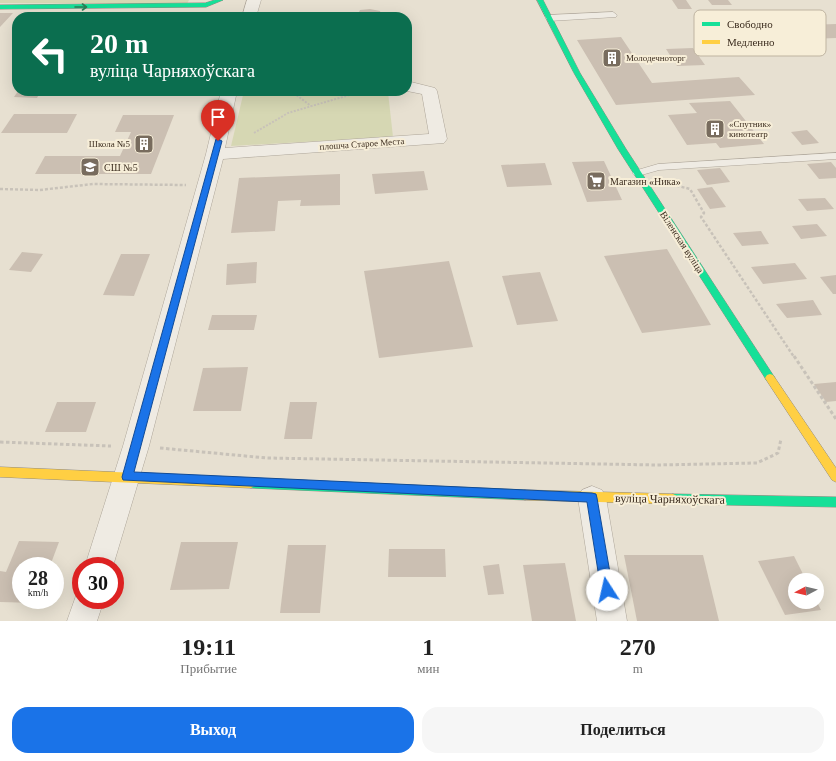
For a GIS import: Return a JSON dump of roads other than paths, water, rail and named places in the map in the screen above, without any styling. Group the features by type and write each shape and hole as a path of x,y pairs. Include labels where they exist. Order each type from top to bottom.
{"main road":[{"path":"0,7 206,5 220,0"},
{"name":"Віленская вуліца","path":"540,0 577,73 638,173 836,477"},
{"name":"вуліца Чарняхоўскага","path":"0,472 592,498 836,502"}],"street":[{"path":"250,12 254,0"},
{"name":"плошча Старое Места","path":"216,154 438,139 429,91 412,87"},
{"path":"102,557 136,446 206,185 216,154 228,96"},
{"path":"592,498 612,621"},
{"path":"82,621 86,609"}],"lane":[{"path":"549,18 613,15"},
{"path":"638,173 658,167 836,156"}],"place":[{"name":"Молодечноторг","path":"612,58"},
{"name":"«Спутник» кинотеатр","path":"715,129"},
{"name":"Школа №5","path":"144,144"},
{"name":"СШ №5","path":"90,167"},
{"name":"Магазин «Ника»","path":"596,181"}]}
